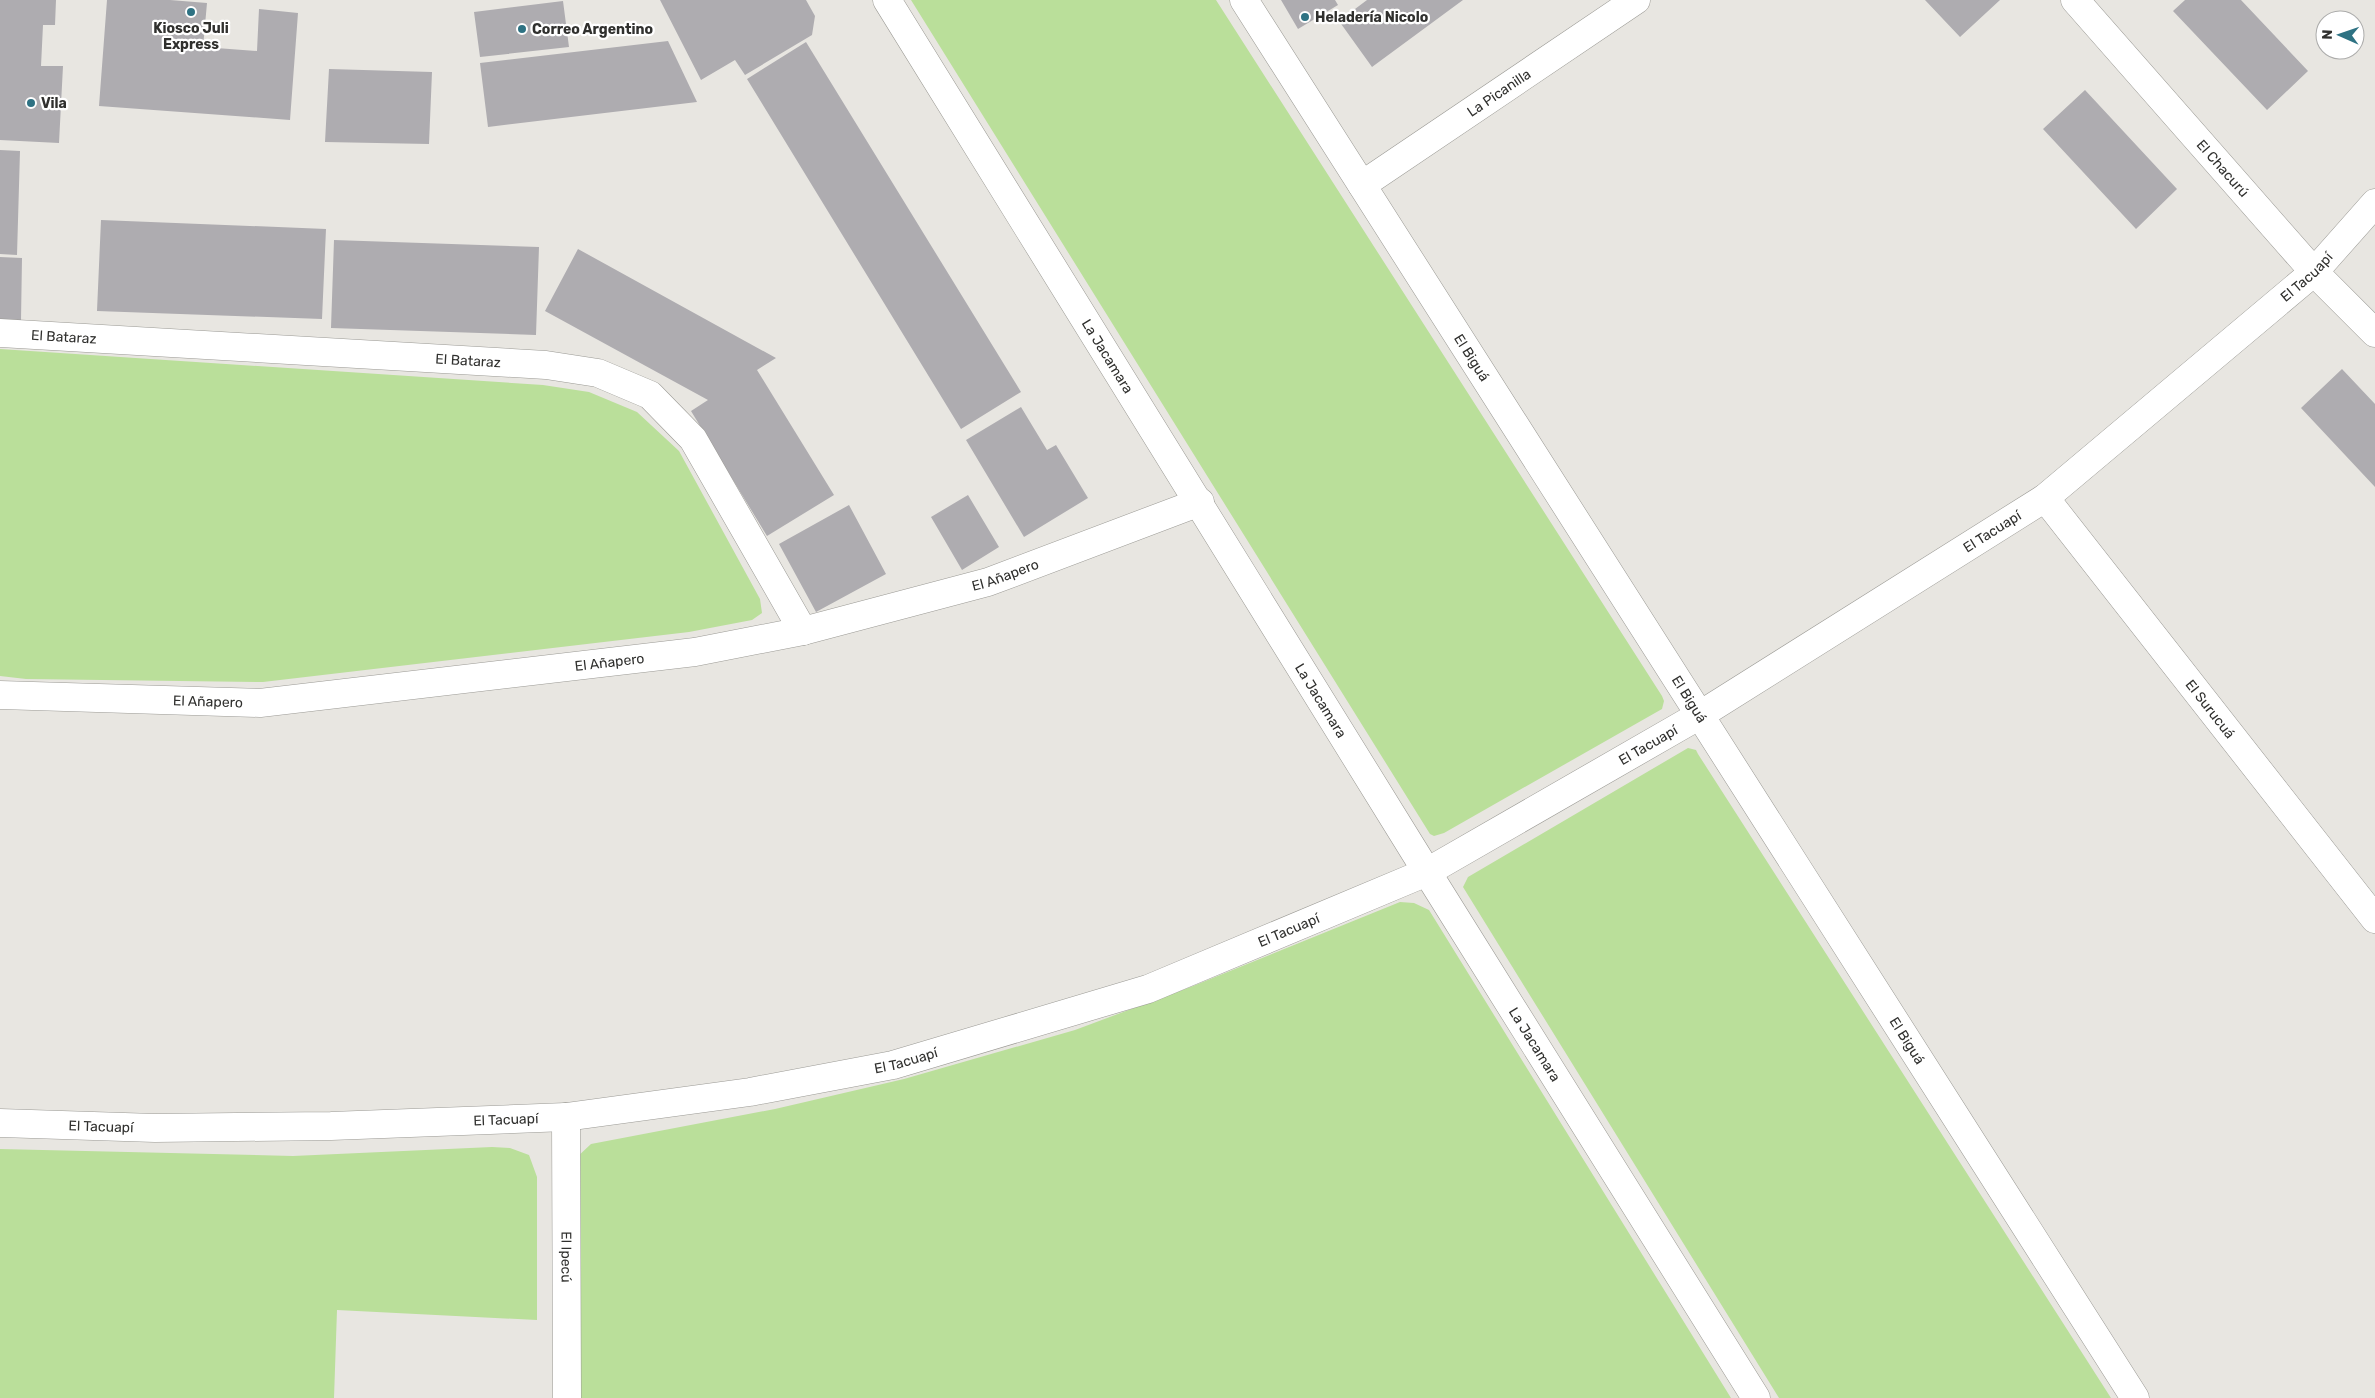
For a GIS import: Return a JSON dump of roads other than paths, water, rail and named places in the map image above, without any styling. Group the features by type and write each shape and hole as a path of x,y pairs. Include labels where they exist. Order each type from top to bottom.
{"street":[{"name":"La Jacamara","path":"887,0 1200,502 1427,872 1756,1398"},
{"name":"El Biguá","path":"1244,0 2135,1398"},
{"name":"La Picanilla","path":"1362,185 1636,0"},
{"name":"El Chacurú","path":"2075,0 2314,272 2375,333"},
{"name":"El Tacuapí","path":"0,1123 155,1128 331,1126 566,1117 750,1092 894,1065 1148,989 1427,872 1700,715 2045,498 2314,272 2375,203"},
{"name":"El Bataraz","path":"0,334 546,365 598,373 650,395 693,439 803,631"},
{"name":"El Surucuá","path":"2045,498 2375,919"},
{"name":"El Añapero","path":"0,695 260,703 694,652 803,631 988,582 1200,502"},
{"name":"El Ipecú","path":"566,1117 567,1398"}],"place":[{"name":"Kiosco Juli Express","path":"191,12"},
{"name":"Heladería Nicolo","path":"1305,17"},
{"name":"Correo Argentino","path":"522,29"},
{"name":"Vila","path":"31,103"}]}
